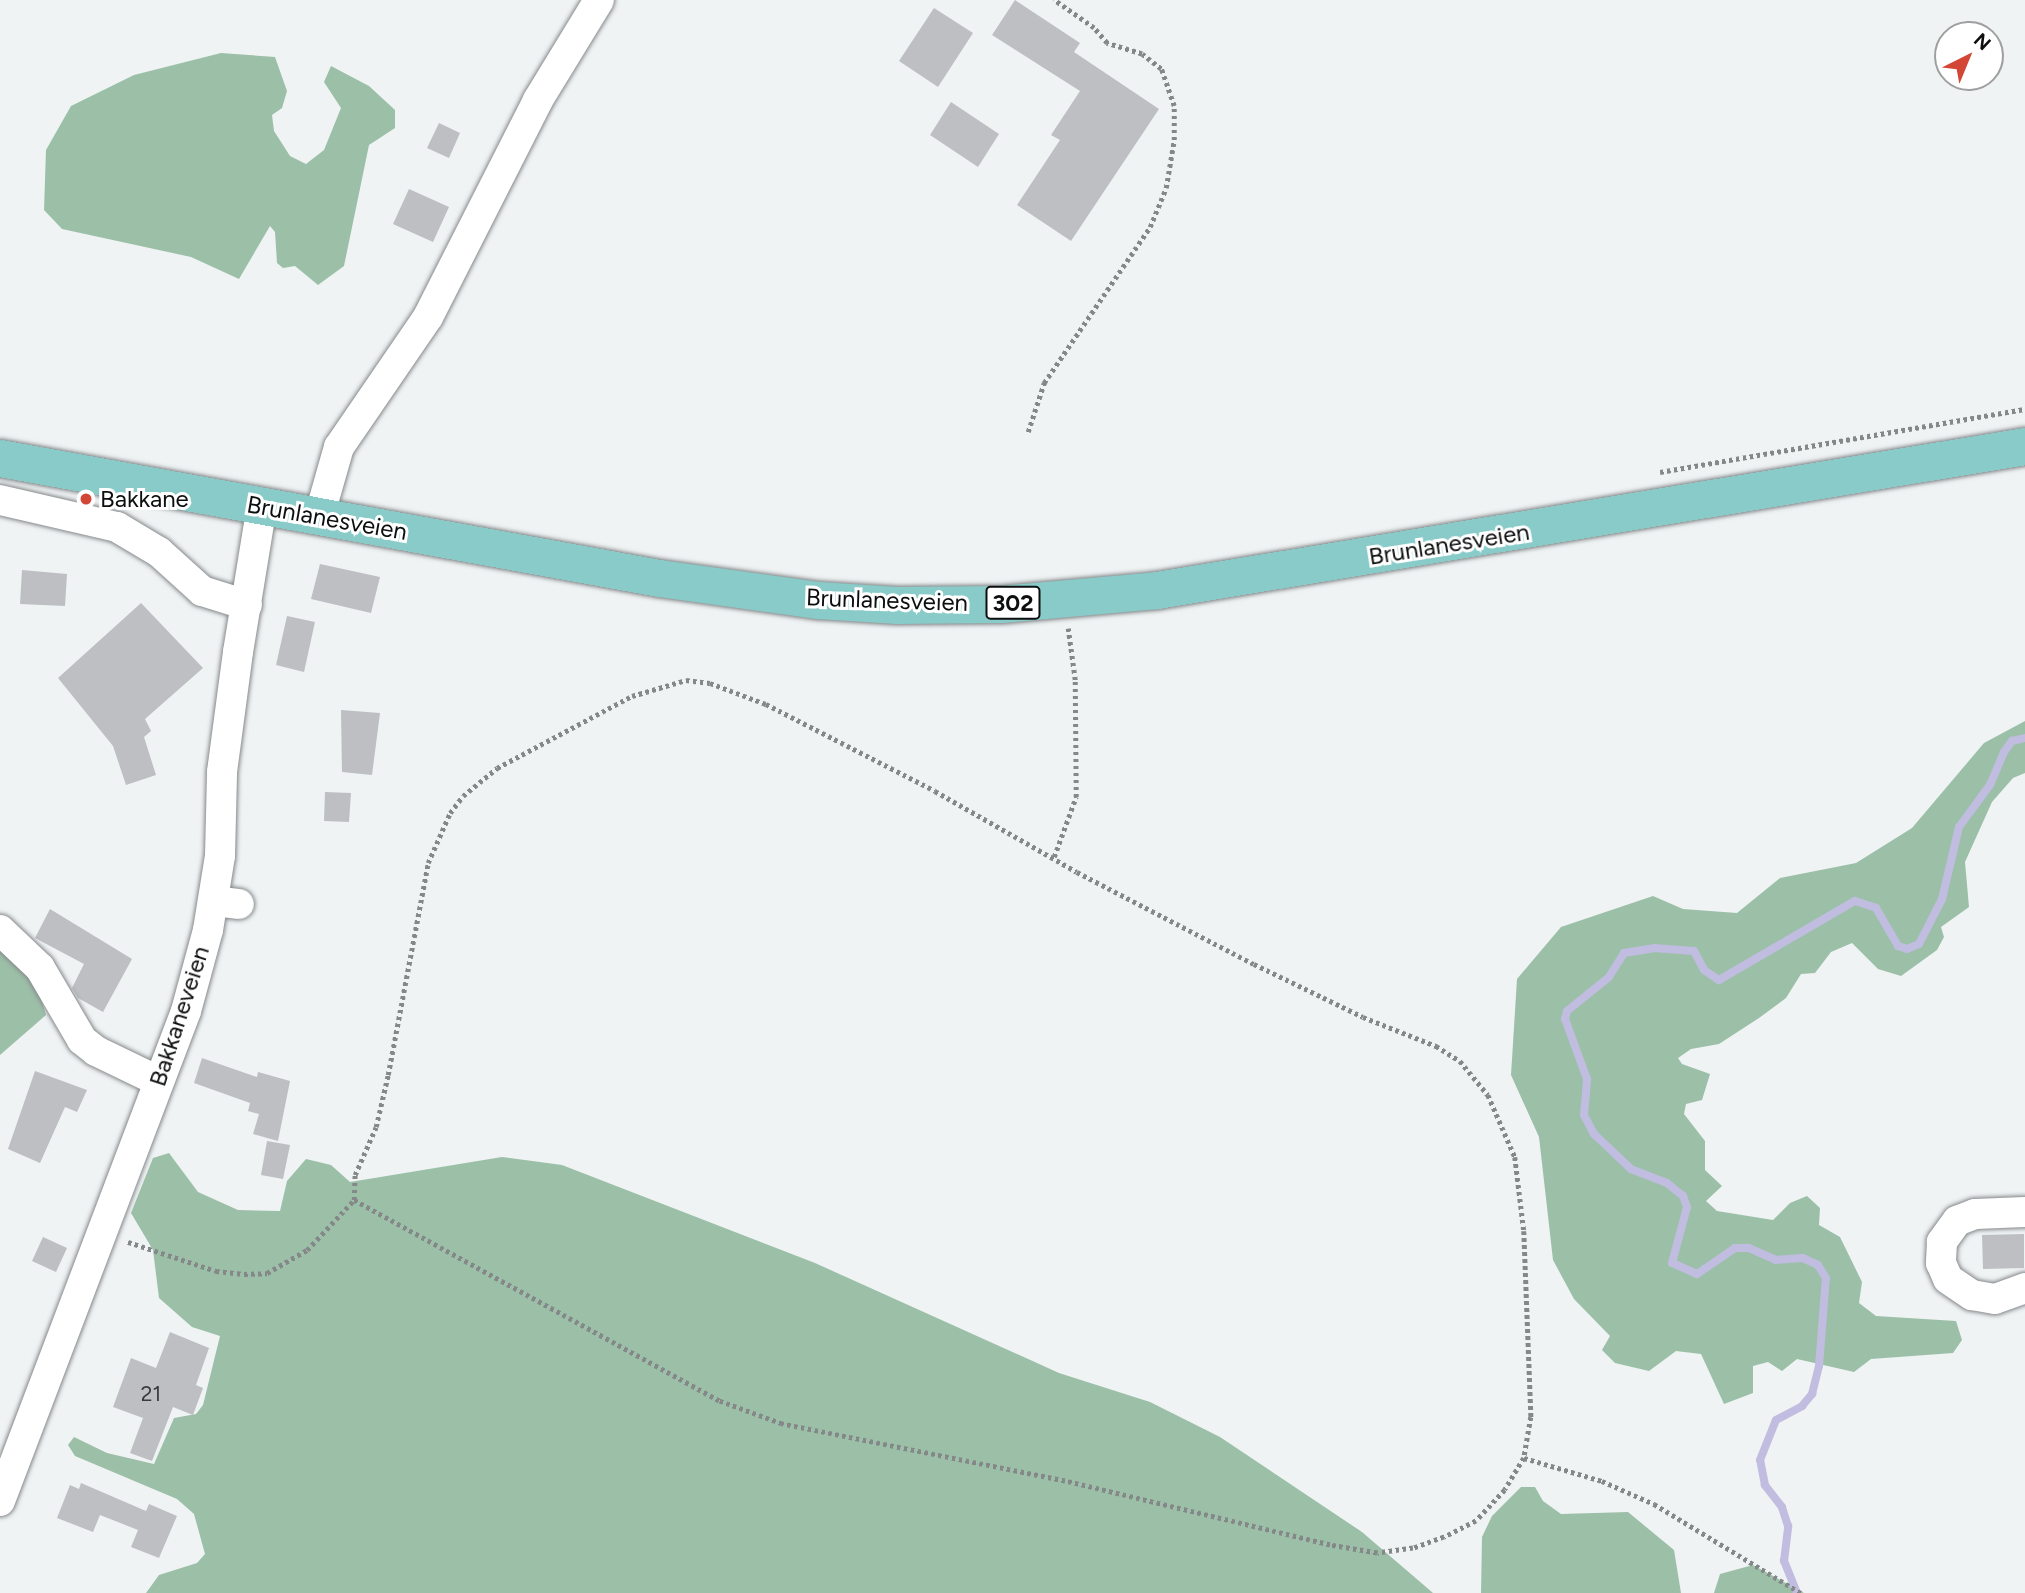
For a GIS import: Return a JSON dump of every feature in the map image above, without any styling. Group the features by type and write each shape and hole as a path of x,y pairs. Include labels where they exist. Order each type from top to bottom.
{"main road":[{"name":"Brunlanesveien","path":"0,458 659,578 818,600 897,605 1063,600 1258,576 2025,446"}],"street":[{"path":"319,517 339,447 428,317 538,100 599,0"},
{"path":"0,500 117,527 159,552 202,591 247,606"},
{"name":"Bakkaneveien","path":"0,1501 104,1233 226,903 222,772 262,506"},
{"path":"0,930 40,968 82,1040 158,1081"},
{"path":"2025,1212 1975,1214 1957,1221 1947,1230 1941,1252 1948,1279 1972,1296 1995,1299 2025,1288"}],"path":[{"path":"1028,432 1044,383 1150,227 1166,188 1174,140 1174,106 1161,69 1142,54 1107,43 1094,27 1054,0"},
{"path":"1650,474 2025,409"},
{"path":"1054,857 1076,797 1075,680 1063,600"},
{"path":"104,1233 216,1271 267,1273 307,1250 354,1200 355,1175 376,1127 388,1075 428,863 450,813 463,796 497,768 632,695 686,680 740,693 1254,964 1363,1017 1437,1046 1460,1061 1488,1095 1515,1157 1524,1231 1531,1416 1524,1458 1505,1490 1476,1521 1444,1537 1413,1548 1377,1553 1330,1545 1065,1481 782,1424 719,1401 354,1200"},
{"path":"1524,1458 1602,1481 1654,1504 1801,1593"}],"green space":[{"path":"221,53 275,57 287,91 282,108 272,115 274,131 290,156 306,164 324,150 341,108 324,82 331,66 369,86 395,110 395,128 369,145 344,266 318,285 295,266 283,268 277,263 275,232 270,226 239,279 191,257 62,229 44,210 46,150 71,106 134,75"},
{"path":"2025,721 2025,773 2013,778 1992,802 1965,862 1969,907 1941,927 1944,937 1937,950 1901,976 1878,969 1852,943 1831,952 1815,973 1801,974 1786,998 1759,1018 1719,1044 1691,1049 1678,1058 1682,1064 1710,1074 1702,1100 1686,1104 1684,1114 1705,1141 1705,1170 1722,1186 1706,1201 1717,1211 1773,1220 1790,1203 1807,1196 1820,1208 1819,1225 1840,1237 1862,1282 1859,1303 1876,1316 1956,1321 1962,1340 1953,1353 1871,1359 1854,1372 1797,1359 1782,1371 1768,1362 1753,1366 1753,1393 1724,1404 1701,1354 1676,1351 1649,1371 1615,1363 1602,1350 1610,1336 1574,1299 1553,1260 1539,1137 1511,1075 1517,979 1561,927 1653,896 1683,909 1737,913 1780,878 1856,863 1912,828 1984,743"},
{"path":"0,929 33,972 46,1015 0,1055"},
{"path":"169,1153 198,1192 238,1210 280,1211 287,1181 306,1159 331,1165 350,1182 502,1157 562,1165 815,1263 1059,1373 1150,1402 1220,1437 1362,1532 1433,1593 146,1593 159,1575 197,1563 205,1554 194,1514 177,1499 75,1456 68,1445 74,1437 107,1453 154,1464 174,1418 196,1414 203,1405 220,1336 192,1327 159,1298 153,1250 131,1213 153,1158"},
{"path":"1521,1487 1535,1487 1543,1501 1561,1514 1628,1512 1674,1550 1681,1593 1481,1593 1482,1537 1492,1516"},
{"path":"1753,1565 1804,1593 1714,1593 1720,1574"}],"building":[{"path":"1015,0 1080,43 1074,52 1159,109 1071,241 1017,205 1060,140 1051,135 1080,91 992,35"},
{"path":"934,8 973,33 938,87 899,61"},
{"path":"951,102 999,134 978,167 930,135"},
{"path":"439,123 460,133 449,158 427,148"},
{"path":"409,189 449,207 433,242 393,224"},
{"path":"320,564 380,577 371,613 311,599"},
{"path":"22,570 67,574 65,606 20,604"},
{"path":"141,603 203,668 145,719 151,731 144,737 156,775 126,785 113,746 58,678"},
{"path":"287,616 315,622 304,672 276,665"},
{"path":"341,710 380,713 372,775 342,772"},
{"path":"325,792 351,793 349,822 324,821"},
{"path":"50,909 132,959 103,1012 78,998 72,988 84,964 35,938"},
{"path":"202,1058 257,1077 258,1072 290,1081 278,1141 253,1134 259,1114 248,1111 250,1103 194,1083"},
{"path":"35,1071 87,1090 77,1112 65,1107 40,1163 8,1149"},
{"path":"267,1141 290,1145 283,1179 261,1175"},
{"path":"2024,1234 2024,1268 1983,1269 1982,1235"},
{"path":"43,1237 67,1248 56,1272 32,1261"},
{"path":"170,1332 209,1348 196,1385 203,1388 193,1415 173,1407 152,1461 130,1453 143,1418 113,1407 131,1358 156,1368"},
{"path":"81,1483 146,1511 149,1504 177,1516 159,1558 131,1547 138,1530 100,1515 93,1532 57,1518 70,1485 79,1489"}],"waterway":[{"path":"1797,1593 1784,1561 1788,1526 1782,1507 1765,1485 1760,1460 1776,1420 1802,1406 1812,1394 1819,1366 1826,1278 1818,1265 1803,1258 1776,1260 1749,1248 1735,1248 1697,1274 1672,1263 1687,1207 1683,1196 1667,1183 1631,1169 1594,1134 1584,1115 1587,1079 1565,1019 1567,1011 1609,977 1624,953 1654,948 1694,951 1704,970 1719,980 1855,901 1876,908 1898,946 1907,949 1919,944 1942,899 1959,827 1990,785 2004,752 2012,741 2025,738"}],"place":[{"name":"Bakkane","path":"86,499"}]}
